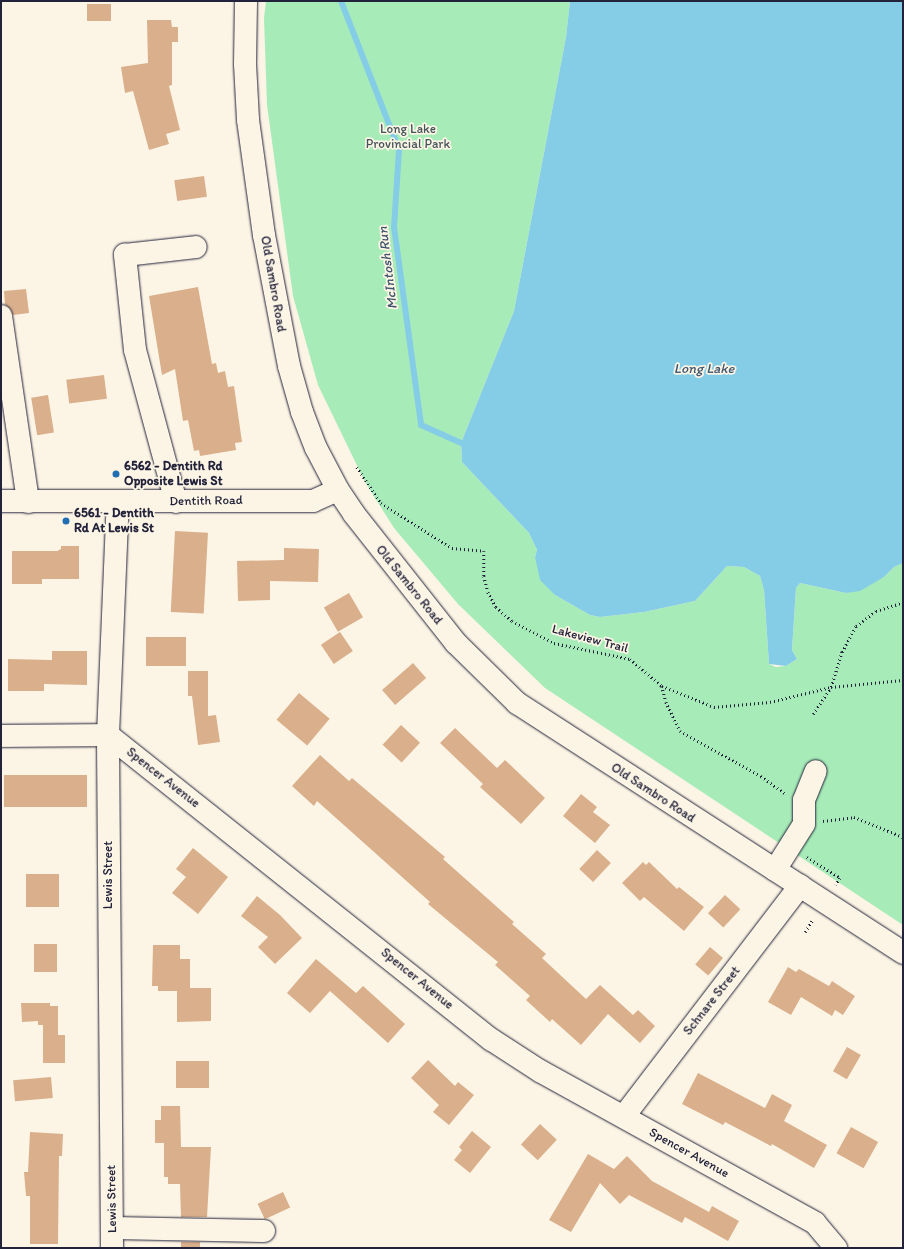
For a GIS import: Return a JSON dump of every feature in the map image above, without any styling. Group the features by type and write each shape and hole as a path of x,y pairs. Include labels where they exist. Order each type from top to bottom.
{"street":[{"name":"Old Sambro Road","path":"246,1 245,64 248,120 275,294 289,366 302,412 316,448 338,490 383,552 456,643 517,703 903,953"},
{"path":"176,502 135,350 125,254 196,247"},
{"path":"1,316 28,502"},
{"name":"Dentith Road","path":"1,501 313,501 338,490"},
{"name":"Lewis Street","path":"112,1238 108,735 118,502"},
{"path":"1,736 108,735"},
{"name":"Spencer Avenue","path":"108,735 492,1040 540,1071 624,1116 815,1223 836,1248"},
{"path":"775,870 804,824 804,800 816,771"},
{"name":"Schnare Street","path":"624,1116 800,886"},
{"path":"112,1238 264,1231"}],"path":[{"path":"357,467 381,503 374,506"},
{"name":"Lakeview Trail","path":"381,503 452,548 484,551 484,576 488,592 496,607 512,621 554,643 630,659 662,686 714,707 770,702 831,687 903,680"},
{"path":"813,714 831,687 842,652 856,626 876,611 903,602"},
{"path":"662,686 666,702 680,731 761,776 818,821 854,817 903,837"}],"green space":[{"name":"Long Lake Provincial Park","path":"266,1 570,1 566,37 514,311 461,443 462,462 529,533 537,550 535,557 555,595 590,615 600,617 644,612 695,601 727,566 744,567 760,576 764,590 769,664 776,667 786,666 797,659 792,650 796,588 800,583 846,593 884,577 894,567 903,563 903,925 545,688 458,604 394,528 365,482 318,385 293,296 267,105 264,18"}],"water":[{"name":"Long Lake","path":"570,1 903,1 903,563 894,567 884,577 860,591 846,593 800,583 796,588 792,650 797,659 786,666 769,664 764,590 760,576 744,567 727,566 695,601 644,612 600,617 590,615 555,595 540,580 535,557 537,550 529,533 462,462 461,443 514,311 566,37"}],"building":[{"path":"87,4 111,4 111,21 87,21"},
{"path":"147,20 171,20 172,27 178,27 178,42 172,42 172,85 169,86 180,130 166,134 169,144 149,150 133,91 125,93 121,67 148,63"},
{"path":"204,176 207,197 177,201 174,180"},
{"path":"198,287 212,364 216,363 218,373 225,371 228,387 234,386 242,442 235,443 236,450 200,456 199,450 194,451 188,420 183,421 175,369 162,375 149,296"},
{"path":"26,289 29,313 13,315 5,304 4,291"},
{"path":"104,375 107,399 69,403 66,380"},
{"path":"48,395 54,433 37,435 31,398"},
{"path":"175,531 208,533 204,614 171,612"},
{"path":"61,546 79,546 79,579 42,579 42,584 12,584 12,551 57,551 61,549"},
{"path":"284,548 319,549 318,582 270,581 270,600 238,601 237,561 284,560"},
{"path":"349,593 363,617 338,632 324,608"},
{"path":"340,632 353,651 334,664 321,645"},
{"path":"146,637 186,637 186,666 146,666"},
{"path":"52,651 87,651 87,685 44,684 44,691 8,691 8,659 52,660"},
{"path":"413,663 426,678 395,705 382,690"},
{"path":"188,671 208,671 208,716 216,715 220,742 198,745 192,696 188,696"},
{"path":"299,693 330,719 307,746 277,720"},
{"path":"401,725 420,743 402,762 383,745"},
{"path":"455,728 497,768 505,760 545,798 521,824 480,787 483,784 440,743"},
{"path":"320,755 349,781 352,778 445,857 443,859 514,922 512,924 546,954 542,958 586,999 600,985 633,1015 638,1010 655,1026 640,1043 608,1014 581,1045 552,1019 550,1022 526,1000 530,996 495,965 498,962 428,904 430,902 317,801 314,806 292,786"},
{"path":"4,775 87,775 87,807 4,807"},
{"path":"581,794 597,807 593,812 610,825 595,843 563,816"},
{"path":"193,848 228,877 198,914 172,893 186,877 176,869"},
{"path":"597,850 611,863 593,882 579,869"},
{"path":"643,862 646,865 649,862 677,889 679,887 704,907 684,931 644,897 640,901 622,883"},
{"path":"26,874 59,874 59,907 26,907"},
{"path":"725,895 740,909 723,928 708,913"},
{"path":"257,896 280,915 302,938 275,964 258,947 268,937 241,916"},
{"path":"34,944 57,944 57,972 34,972"},
{"path":"153,945 180,945 180,959 190,959 190,988 211,988 211,1021 177,1022 177,991 158,991 158,986 152,986"},
{"path":"710,947 723,958 708,976 695,965"},
{"path":"316,959 356,993 363,986 405,1024 388,1043 330,991 310,1013 287,993"},
{"path":"788,967 796,972 799,969 829,986 832,981 855,996 843,1015 835,1010 832,1016 801,997 791,1015 768,1002"},
{"path":"21,1003 50,1003 50,1006 58,1006 58,1035 65,1035 65,1063 43,1063 43,1025 38,1025 38,1021 22,1022"},
{"path":"847,1047 861,1055 847,1079 833,1071"},
{"path":"428,1060 455,1086 458,1082 474,1095 449,1125 433,1112 439,1105 411,1078"},
{"path":"176,1061 209,1061 209,1088 176,1088"},
{"path":"698,1073 765,1108 772,1094 792,1105 784,1121 827,1145 814,1168 772,1144 771,1146 725,1122 723,1125 682,1104"},
{"path":"51,1077 53,1098 15,1101 13,1080"},
{"path":"161,1106 180,1106 181,1147 211,1147 207,1217 181,1217 180,1184 168,1184 168,1177 164,1177 164,1143 155,1143 155,1120 161,1120"},
{"path":"540,1124 557,1140 538,1160 521,1144"},
{"path":"851,1127 878,1142 864,1168 836,1153"},
{"path":"472,1131 491,1147 470,1173 454,1160 462,1150 459,1147"},
{"path":"30,1132 63,1134 62,1156 59,1156 58,1244 30,1244 30,1196 26,1196 24,1172 28,1172"},
{"path":"588,1154 614,1169 627,1156 652,1181 709,1212 712,1206 739,1221 728,1241 685,1217 682,1223 629,1195 620,1204 600,1183 571,1232 549,1220"},
{"path":"283,1192 290,1207 265,1219 258,1204"},
{"path":"181,1242 200,1242 200,1248 181,1248"}],"waterway":[{"name":"McIntosh Run","path":"341,1 399,150 394,227 421,425 461,443"}],"place":[{"name":"6562 - Dentith Rd Opposite Lewis St","path":"116,474"},
{"name":"6561 - Dentith Rd At Lewis St","path":"66,521"}]}
